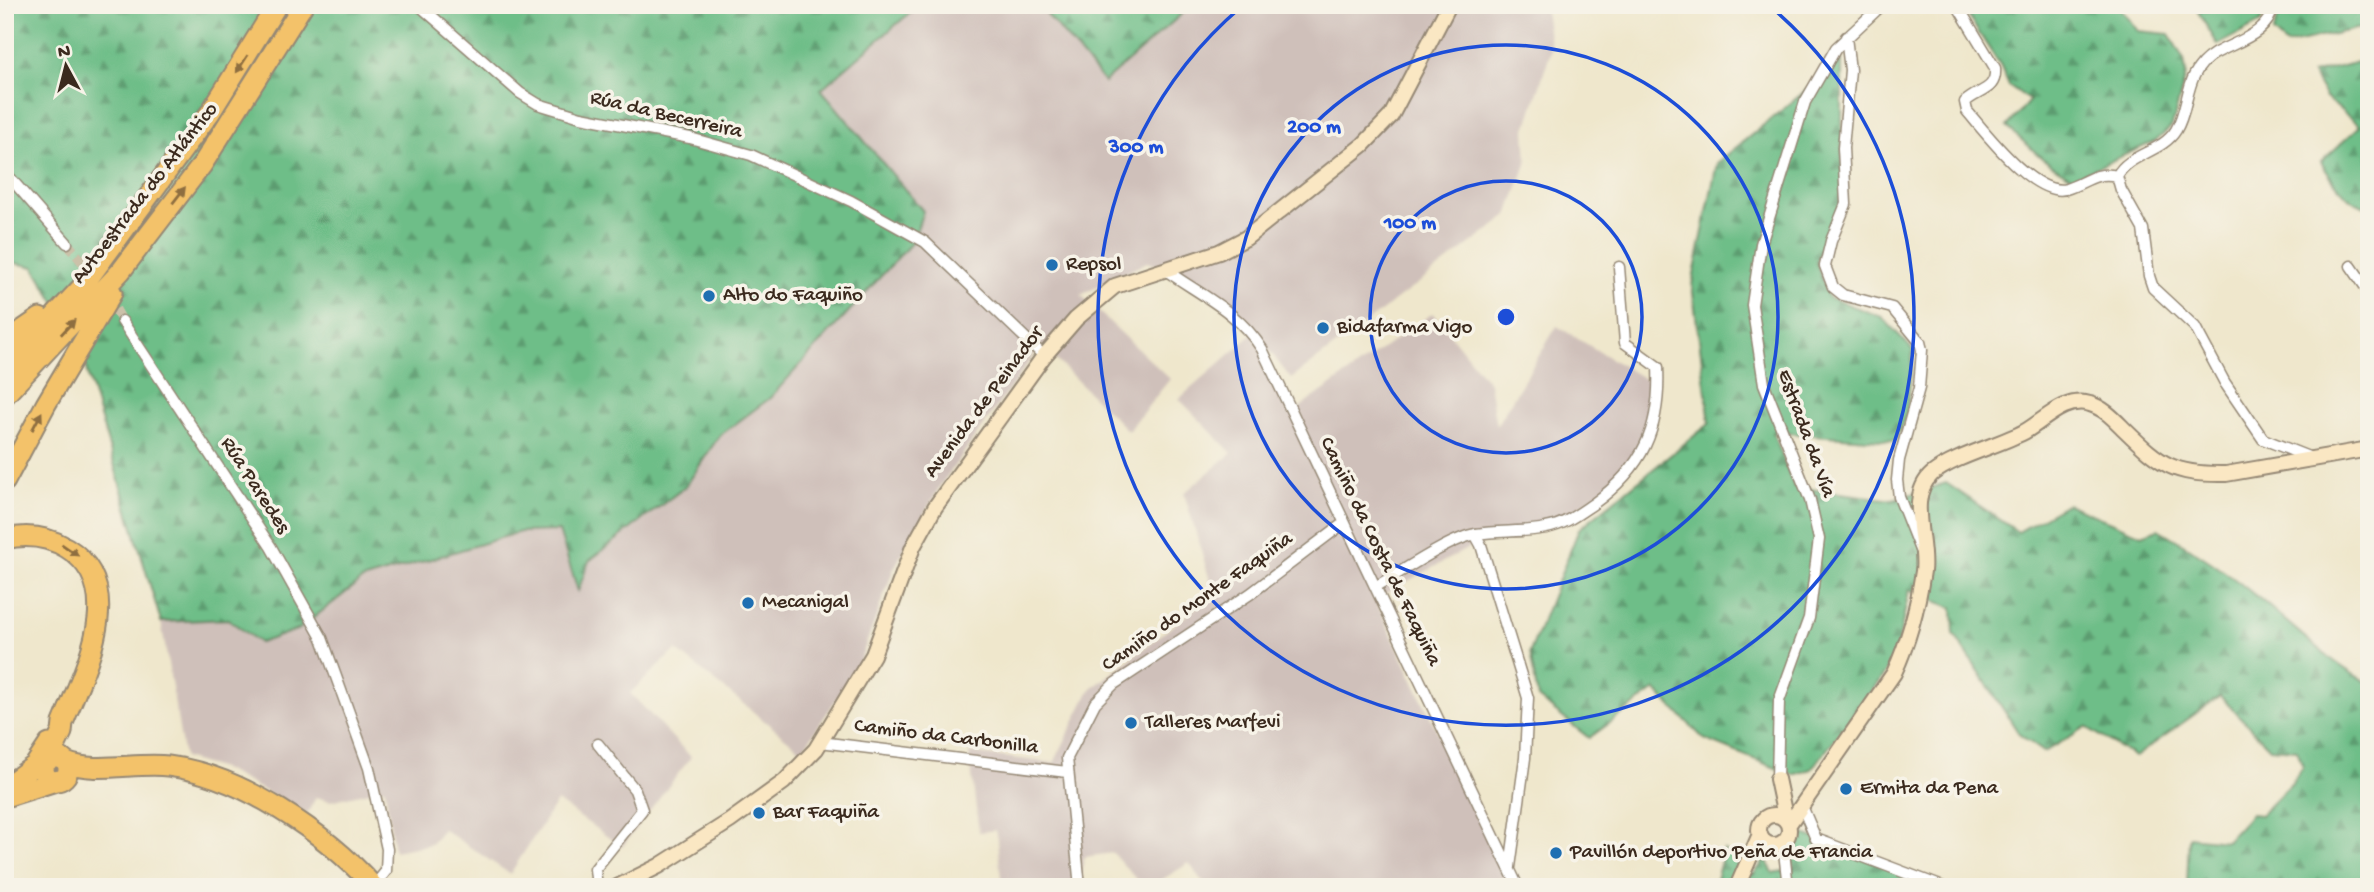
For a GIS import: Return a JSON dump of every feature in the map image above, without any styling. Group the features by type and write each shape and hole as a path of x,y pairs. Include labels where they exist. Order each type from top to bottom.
{"highway":[{"name":"Autoestrada do Atlántico","path":"5,369 83,286 210,113 277,5"},
{"name":"Autoestrada do Atlántico","path":"5,395 137,250 202,165 303,5"},
{"path":"5,481 46,404 137,250"},
{"path":"5,342 83,286"},
{"path":"5,539 38,536 57,542 76,554 95,581 99,617 90,652 63,723 34,765 5,788"},
{"path":"56,770 63,723"},
{"path":"5,788 56,770 166,766 196,771 233,785 323,840 349,860 374,887"},
{"path":"5,797 56,770"}],"street":[{"name":"Rúa da Becerreira","path":"419,5 520,93 538,104 581,117 690,138 751,155 851,201 925,242 1044,356"},
{"name":"Avenida de Peinador","path":"617,887 659,866 784,782 820,742 873,655 913,547 935,507 1044,356 1076,318 1115,286 1219,252 1246,238 1363,145 1391,116 1449,5"},
{"name":"Estrada da Vía","path":"1777,779 1779,701 1810,618 1819,539 1810,500 1764,384 1752,305 1761,244 1805,102 1836,48 1882,5"},
{"path":"1957,5 1995,68 1996,80 1992,87 1965,102 1967,111 2002,153 2023,173 2055,189 2065,189 2093,175 2117,176"},
{"path":"2274,5 2263,28 2212,56 2196,71 2176,130 2161,145 2122,166 2117,176 2121,190 2143,229 2153,288 2195,327 2225,383 2263,439 2314,459"},
{"path":"1846,37 1850,71 1843,148 1846,204 1826,254 1825,266 1833,288 1843,295 1892,308 1920,342 1922,350 1917,400 1899,460 1897,480 1899,496 1923,558"},
{"path":"5,172 67,243"},
{"path":"2351,266 2369,292"},
{"path":"1377,586 1475,534 1535,530 1570,520 1620,482 1650,438 1657,413 1658,367 1625,343 1619,267"},
{"name":"Camiño da Costa de Faquiña","path":"1164,269 1231,312 1252,334 1377,586 1518,887"},
{"name":"Rúa Paredes","path":"122,321 271,547 322,638 369,768 387,849 383,878 374,887"},
{"path":"1788,823 1898,663 1912,618 1923,558 1920,498 1930,476 1941,468 2005,442 2067,405 2090,404 2106,412 2155,460 2175,470 2226,474 2369,449"},
{"name":"Camiño do Monte Faquiña","path":"1080,887 1067,758 1096,703 1114,684 1250,594 1344,523"},
{"path":"1475,534 1489,570 1528,698 1525,758 1510,867"},
{"name":"Camiño da Carbonilla","path":"820,742 1067,772"},
{"path":"597,887 596,869 642,810 635,790 598,744"},
{"path":"1770,816 1777,779"},
{"path":"1737,887 1750,858 1770,841 1788,836 1788,823 1777,779"},
{"path":"1801,806 1816,839 1943,887"},
{"path":"1788,823 1779,816 1770,816 1760,824 1784,865 1788,887"}],"shaded area":[{"path":"919,5 1039,5 1104,82 1192,5 1540,5 1545,11 1551,50 1525,132 1527,161 1508,216 1291,379 1231,300 1188,277 1147,262 1081,295 1170,379 1128,431 1041,345 940,486 894,568 858,666 802,751 676,650 630,693 691,757 622,847 557,801 510,874 443,829 431,844 394,851 385,788 330,801 316,797 307,814 225,770 184,758 161,622 228,619 299,629 362,580 520,532 560,531 578,590 589,562 686,486 719,436 770,398 923,211 820,89"},
{"path":"1433,313 1489,383 1496,426 1557,326 1651,383 1648,415 1637,448 1621,477 1562,519 1472,546 1375,599 1510,887 1207,887 1189,863 1150,887 1143,887 1113,853 1084,857 1081,887 1002,887 996,830 979,832 969,753 1054,763 1090,690 1214,594 1184,493 1232,453 1179,399 1253,334 1292,413"}],"green space":[{"path":"5,5 919,5 821,89 923,211 913,241 770,398 719,436 686,486 589,561 578,591 559,531 520,532 362,580 299,629 260,643 228,619 161,622 87,373 84,351 34,267 5,261"},
{"path":"1039,5 1192,5 1104,82"},
{"path":"1961,5 2118,5 2138,31 2169,34 2184,60 2186,74 2172,126 2156,141 2073,178 2043,159 2007,127 2030,100 2009,86 2001,67"},
{"path":"2194,5 2266,5 2261,22 2218,45"},
{"path":"2282,5 2369,5 2369,26 2286,45 2273,33"},
{"path":"2369,59 2369,208 2347,196 2321,162 2360,126 2326,98 2312,74"},
{"path":"1842,61 1842,200 1816,262 1828,297 1882,317 1913,350 1907,413 1895,441 1773,432 1794,487 1893,500 1946,483 2018,532 2067,504 2142,535 2158,529 2211,562 2249,590 2326,655 2369,683 2369,887 2187,887 2189,837 2226,841 2251,814 2260,815 2292,783 2303,766 2297,750 2270,748 2220,696 2135,757 2086,727 2044,752 2020,735 1954,634 1953,608 1909,590 1898,645 1886,672 1812,769 1793,775 1704,739 1655,690 1589,738 1538,698 1530,652 1579,529 1710,423 1692,285 1717,163"},
{"path":"1804,834 1941,887 1714,887 1724,850 1753,875 1766,859 1773,873 1794,869 1792,847"}],"tunnel":[{"path":"67,243 93,275"},
{"path":"108,296 122,321"}],"place":[{"name":"Repsol","path":"1052,265"},
{"name":"Alto do Faquiño","path":"709,296"},
{"name":"Bidafarma Vigo","path":"1323,328"},
{"name":"Mecanigal","path":"748,603"},
{"name":"Talleres Marfevi","path":"1131,723"},
{"name":"Ermita da Pena","path":"1846,789"},
{"name":"Bar Faquiña","path":"759,813"},
{"name":"Pavillón deportivo Peña de Francia","path":"1556,853"}]}
